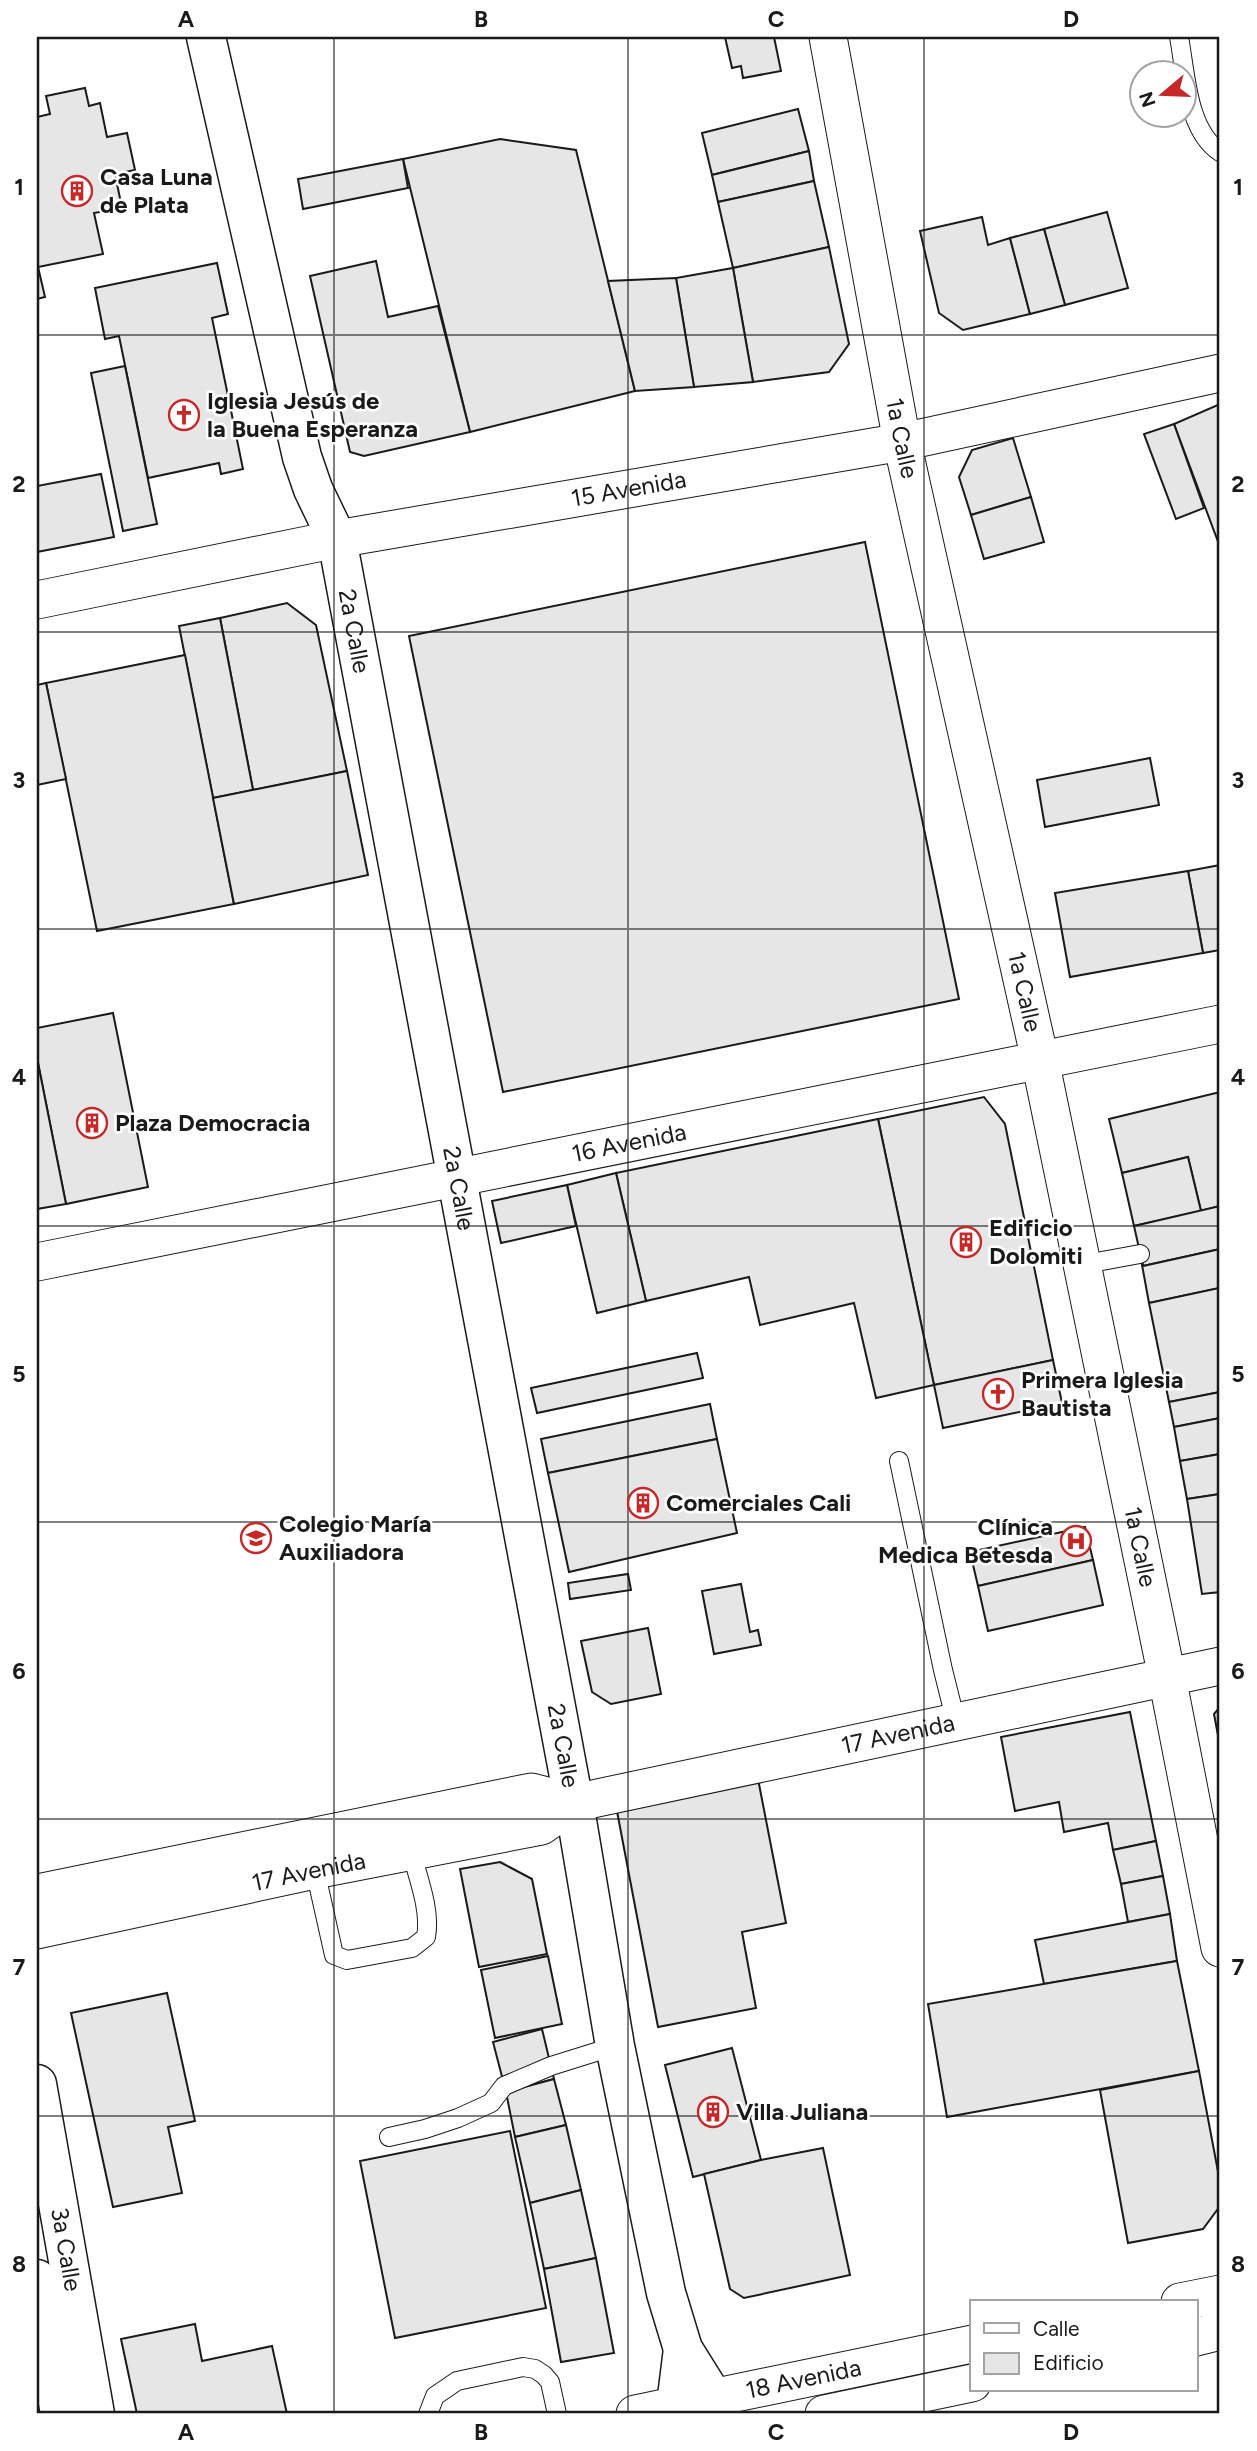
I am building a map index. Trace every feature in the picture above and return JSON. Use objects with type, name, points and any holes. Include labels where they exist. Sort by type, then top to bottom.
[{"type":"street","name":"2a Calle","points":[[206,37],[302,457],[313,489],[337,539],[574,1803],[615,2046],[666,2293],[683,2348],[714,2406]]},
{"type":"street","name":"1a Calle","points":[[828,37],[902,442],[1040,1060],[1220,1948]]},
{"type":"street","name":"15 Avenida","points":[[37,600],[337,539],[902,442],[1220,373]]},
{"type":"street","name":"16 Avenida","points":[[37,1262],[1220,1024]]},
{"type":"street","name":"17 Avenida","points":[[37,1930],[315,1870],[541,1826],[574,1803],[1220,1665]]},
{"type":"street","name":"17 Avenida","points":[[37,1893],[531,1792],[574,1803]]},
{"type":"street","name":"3a Calle","points":[[37,2084],[46,2187],[94,2414]]},
{"type":"street","name":"3a Calle","points":[[37,2279],[60,2414]]},
{"type":"street","points":[[1190,2300],[1220,2294]]},
{"type":"street","points":[[1198,2336],[1220,2331]]},
{"type":"street","name":"18 Avenida","points":[[635,2414],[714,2406],[970,2344]]},
{"type":"street","name":"2a Calle","points":[[677,2410],[683,2348]]},
{"type":"street","name":"18 Avenida","points":[[824,2414],[970,2383]]},
{"type":"lane","points":[[1179,37],[1194,115],[1201,134],[1220,152]]},
{"type":"lane","points":[[1080,1265],[1140,1254]]},
{"type":"lane","points":[[899,1461],[956,1722]]},
{"type":"lane","points":[[315,1870],[334,1955],[347,1960],[412,1948],[426,1937],[428,1927],[411,1851]]},
{"type":"lane","points":[[389,2137],[458,2118],[491,2102],[504,2086],[551,2066],[615,2046]]},
{"type":"lane","points":[[428,2414],[435,2396],[457,2381],[523,2367],[535,2369],[550,2382],[558,2414]]},
{"type":"building","points":[[725,37],[774,37],[781,71],[743,78],[741,66],[732,68]]},
{"type":"building","name":"Casa Luna de Plata","points":[[85,88],[89,106],[100,103],[107,137],[127,133],[135,170],[115,174],[122,208],[94,213],[103,254],[38,267],[45,297],[37,299],[37,117],[50,114],[46,96]]},
{"type":"building","points":[[798,109],[809,151],[712,175],[702,133]]},
{"type":"building","points":[[500,139],[576,150],[635,391],[470,432],[403,159]]},
{"type":"building","points":[[809,151],[814,181],[718,202],[712,175]]},
{"type":"building","points":[[403,159],[408,188],[303,209],[298,179]]},
{"type":"building","points":[[814,181],[829,247],[733,268],[718,202]]},
{"type":"building","points":[[1107,212],[1128,288],[1065,305],[1044,229]]},
{"type":"building","points":[[982,217],[988,245],[1010,238],[1030,314],[963,330],[939,313],[920,231]]},
{"type":"building","points":[[1044,229],[1065,305],[1030,314],[1010,238]]},
{"type":"building","points":[[829,247],[849,344],[829,372],[753,382],[733,268]]},
{"type":"building","points":[[376,261],[388,317],[438,306],[470,432],[364,456],[350,452],[310,276]]},
{"type":"building","name":"Iglesia Jesús de la Buena Esperanza","points":[[217,263],[228,314],[212,318],[243,469],[221,474],[219,463],[148,478],[119,336],[105,339],[95,288]]},
{"type":"building","points":[[733,268],[753,382],[694,387],[676,278]]},
{"type":"building","points":[[676,278],[694,387],[635,391],[608,281]]},
{"type":"building","points":[[125,366],[157,524],[123,531],[91,373]]},
{"type":"building","points":[[1220,404],[1220,547],[1174,424]]},
{"type":"building","points":[[1174,424],[1204,508],[1176,519],[1144,434]]},
{"type":"building","points":[[1013,438],[1031,497],[971,515],[959,477],[972,450]]},
{"type":"building","points":[[101,474],[114,537],[37,552],[37,486]]},
{"type":"building","points":[[1031,497],[1044,542],[984,559],[971,515]]},
{"type":"building","points":[[865,542],[959,999],[503,1092],[409,636]]},
{"type":"building","points":[[287,603],[316,625],[347,771],[253,790],[220,618]]},
{"type":"building","points":[[220,618],[253,790],[213,798],[179,626]]},
{"type":"building","points":[[185,655],[234,904],[97,931],[46,683]]},
{"type":"building","points":[[46,683],[66,779],[37,785],[37,685]]},
{"type":"building","points":[[1150,758],[1159,805],[1045,827],[1037,780]]},
{"type":"building","points":[[347,771],[368,875],[234,904],[213,798]]},
{"type":"building","points":[[1220,865],[1220,950],[1203,953],[1188,871]]},
{"type":"building","points":[[1188,871],[1203,953],[1070,977],[1055,893]]},
{"type":"building","name":"Plaza Democracia","points":[[113,1013],[148,1187],[66,1204],[37,1058],[37,1028]]},
{"type":"building","points":[[37,1058],[66,1204],[37,1209]]},
{"type":"building","points":[[1220,1092],[1220,1206],[1201,1211],[1188,1157],[1122,1173],[1109,1119]]},
{"type":"building","name":"Edificio Dolomiti","points":[[984,1097],[1005,1124],[1053,1360],[934,1385],[878,1119]]},
{"type":"building","points":[[878,1119],[934,1385],[876,1398],[854,1303],[760,1325],[749,1277],[646,1301],[616,1173]]},
{"type":"building","points":[[1188,1157],[1201,1211],[1134,1226],[1122,1173]]},
{"type":"building","points":[[616,1173],[646,1301],[597,1313],[567,1185]]},
{"type":"building","points":[[567,1185],[576,1226],[501,1243],[492,1201]]},
{"type":"building","points":[[1220,1206],[1220,1249],[1143,1266],[1134,1226]]},
{"type":"building","points":[[1220,1249],[1220,1288],[1149,1303],[1140,1254],[1143,1266]]},
{"type":"building","points":[[1219,1288],[1220,1392],[1169,1402],[1149,1303]]},
{"type":"building","points":[[697,1353],[703,1378],[537,1413],[531,1388]]},
{"type":"building","name":"Primera Iglesia Bautista","points":[[1053,1360],[1062,1403],[943,1428],[934,1385]]},
{"type":"building","points":[[1220,1392],[1220,1418],[1174,1427],[1169,1402]]},
{"type":"building","points":[[710,1404],[717,1439],[548,1473],[541,1439]]},
{"type":"building","points":[[1220,1418],[1220,1454],[1180,1461],[1174,1427]]},
{"type":"building","name":"Comerciales Cali","points":[[717,1439],[737,1533],[569,1572],[548,1473]]},
{"type":"building","points":[[1220,1454],[1220,1494],[1187,1499],[1180,1461]]},
{"type":"building","points":[[1220,1494],[1220,1592],[1202,1594],[1187,1499]]},
{"type":"building","points":[[1085,1527],[1093,1560],[978,1586],[970,1552]]},
{"type":"building","points":[[1093,1560],[1103,1605],[988,1631],[978,1586]]},
{"type":"building","points":[[628,1574],[631,1590],[570,1599],[568,1583]]},
{"type":"building","points":[[741,1584],[750,1632],[758,1630],[761,1645],[714,1654],[702,1591]]},
{"type":"building","points":[[648,1628],[661,1694],[611,1704],[592,1692],[581,1641]]},
{"type":"building","points":[[1220,1707],[1220,1746],[1214,1714]]},
{"type":"building","points":[[1130,1712],[1156,1841],[1113,1850],[1108,1823],[1064,1832],[1059,1802],[1015,1811],[1001,1737]]},
{"type":"building","points":[[758,1779],[786,1923],[742,1932],[756,2008],[658,2027],[616,1806]]},
{"type":"building","points":[[1156,1841],[1163,1876],[1121,1884],[1113,1850]]},
{"type":"building","points":[[500,1862],[532,1879],[547,1954],[479,1967],[460,1869]]},
{"type":"building","points":[[1163,1876],[1170,1914],[1128,1922],[1121,1884]]},
{"type":"building","points":[[1170,1914],[1177,1961],[1044,1984],[1035,1940]]},
{"type":"building","points":[[548,1956],[562,2024],[495,2038],[481,1970]]},
{"type":"building","points":[[1177,1961],[1199,2071],[947,2117],[928,2004]]},
{"type":"building","points":[[167,1993],[195,2121],[168,2127],[182,2193],[113,2207],[71,2013]]},
{"type":"building","points":[[542,2029],[554,2079],[506,2092],[493,2042]]},
{"type":"building","name":"Villa Juliana","points":[[732,2048],[761,2160],[693,2177],[665,2065]]},
{"type":"building","points":[[1199,2071],[1220,2182],[1220,2206],[1203,2229],[1128,2243],[1100,2090]]},
{"type":"building","points":[[554,2079],[566,2125],[515,2137],[506,2092]]},
{"type":"building","points":[[566,2125],[581,2190],[530,2203],[515,2137]]},
{"type":"building","points":[[510,2131],[546,2308],[395,2338],[360,2161]]},
{"type":"building","points":[[823,2148],[850,2275],[744,2298],[730,2289],[704,2174]]},
{"type":"building","points":[[581,2190],[596,2258],[544,2269],[530,2203]]},
{"type":"building","points":[[596,2258],[614,2353],[561,2362],[544,2269]]},
{"type":"building","points":[[195,2324],[202,2361],[272,2346],[287,2414],[137,2414],[121,2339]]},
{"type":"place","name":"Casa Luna de Plata","points":[[77,191]]},
{"type":"place","name":"Iglesia Jesús de la Buena Esperanza","points":[[184,415]]},
{"type":"place","name":"Plaza Democracia","points":[[92,1123]]},
{"type":"place","name":"Edificio Dolomiti","points":[[966,1242]]},
{"type":"place","name":"Primera Iglesia Bautista","points":[[998,1394]]},
{"type":"place","name":"Comerciales Cali","points":[[643,1503]]},
{"type":"place","name":"Colegio María Auxiliadora","points":[[256,1538]]},
{"type":"place","name":"Clínica Medica Betesda","points":[[1076,1541]]},
{"type":"place","name":"Villa Juliana","points":[[713,2112]]}]
